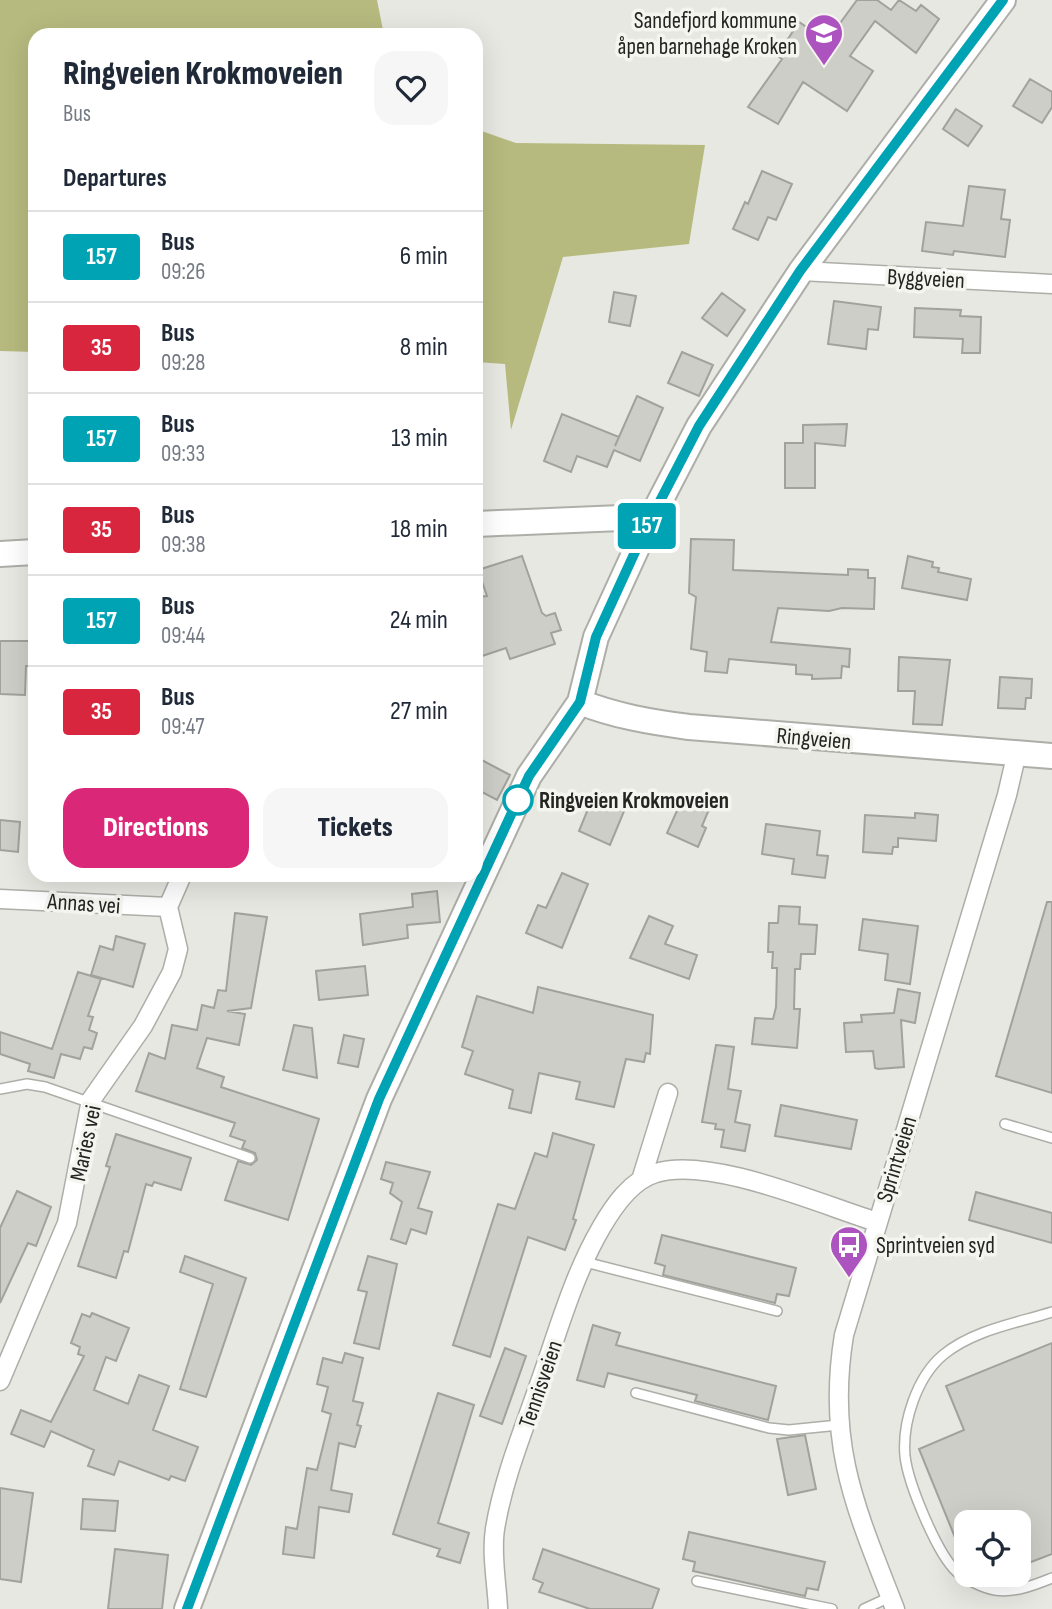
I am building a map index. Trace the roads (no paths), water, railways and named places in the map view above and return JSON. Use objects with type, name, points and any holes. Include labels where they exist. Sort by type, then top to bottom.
[{"type":"main road","points":[[483,875],[529,776],[580,702],[596,637],[646,528],[699,426],[800,271],[1003,0]]},
{"type":"main road","points":[[483,524],[621,518],[646,528]]},
{"type":"main road","points":[[0,554],[28,552]]},
{"type":"main road","name":"Ringveien","points":[[580,702],[603,711],[689,727],[1052,756]]},
{"type":"main road","points":[[187,1609],[379,1099],[480,882]]},
{"type":"street","name":"Byggveien","points":[[800,271],[1052,284]]},
{"type":"street","name":"Sprintveien","points":[[892,1603],[856,1507],[841,1453],[838,1394],[844,1335],[1007,795],[1017,752]]},
{"type":"street","points":[[168,907],[178,882]]},
{"type":"street","name":"Annas vei","points":[[0,899],[168,907]]},
{"type":"street","name":"Maries vei","points":[[0,1381],[68,1223],[91,1100],[143,1026],[172,972],[178,949],[168,907]]},
{"type":"street","points":[[642,1180],[668,1093]]},
{"type":"street","name":"Tennisveien","points":[[498,1609],[495,1531],[516,1451],[585,1262],[599,1230],[617,1202],[642,1180],[656,1173],[684,1168],[727,1174],[877,1222]]},
{"type":"lane","points":[[0,1089],[27,1084],[91,1100],[250,1158]]},
{"type":"lane","points":[[1005,1124],[1052,1138]]},
{"type":"lane","points":[[585,1262],[777,1311]]},
{"type":"lane","points":[[1052,1312],[976,1336],[945,1353],[931,1367],[917,1391],[905,1435],[905,1457],[909,1476],[942,1552],[957,1571],[995,1590],[1014,1590],[1052,1578]]},
{"type":"lane","points":[[636,1393],[769,1428],[789,1430],[839,1425]]},
{"type":"lane","points":[[697,1581],[832,1609]]},
{"type":"lane","points":[[864,1609],[892,1603]]},
{"type":"place","name":"Sandefjord kommune åpen barnehage Kroken","points":[[824,67]]},
{"type":"place","name":"Ringveien Krokmoveien","points":[[518,800]]},
{"type":"place","name":"Sprintveien syd","points":[[849,1279]]}]
